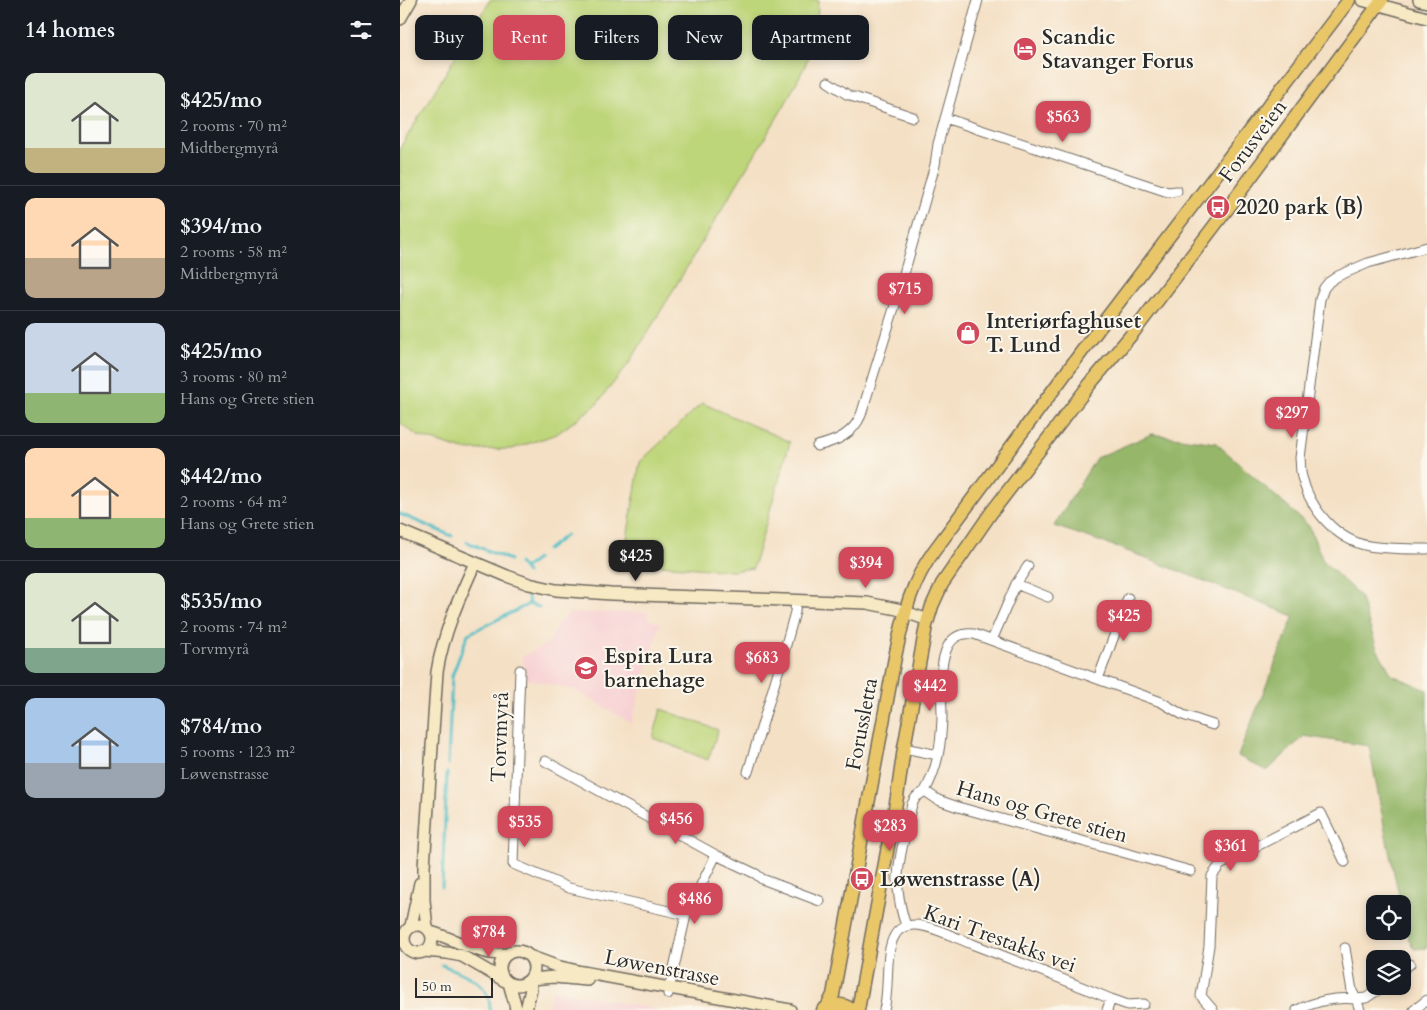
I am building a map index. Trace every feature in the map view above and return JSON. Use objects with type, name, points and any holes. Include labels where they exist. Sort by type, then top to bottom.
[{"type":"main road","name":"Forusveien","points":[[1011,448],[1103,323],[1349,0]]},
{"type":"main road","name":"Forusveien","points":[[928,620],[942,584],[991,513],[1090,384],[1132,334],[1231,204],[1380,2]]},
{"type":"main road","name":"Forussletta","points":[[825,1009],[832,995],[868,794],[905,611],[914,584],[924,564],[1011,448]]},
{"type":"main road","points":[[858,1010],[928,620]]},
{"type":"main road","points":[[825,1009],[840,1005],[852,1010]]},
{"type":"street","points":[[400,19],[411,0]]},
{"type":"street","points":[[817,446],[842,437],[852,429],[862,415],[935,164],[938,144],[978,0]]},
{"type":"street","points":[[1362,0],[1380,2],[1427,18]]},
{"type":"street","points":[[1419,0],[1427,2]]},
{"type":"street","points":[[828,82],[851,96],[913,117]]},
{"type":"street","points":[[945,118],[1168,192],[1176,191]]},
{"type":"street","points":[[1427,247],[1368,263],[1338,276],[1324,288],[1320,299],[1300,458],[1302,477],[1313,506],[1331,527],[1341,534],[1367,545],[1396,549],[1427,549]]},
{"type":"street","points":[[400,530],[529,584],[556,590],[612,594],[867,602],[905,611],[928,620]]},
{"type":"street","points":[[424,951],[431,941],[424,900],[424,867],[438,664],[456,605],[475,563]]},
{"type":"street","points":[[992,640],[1016,584],[1028,566]]},
{"type":"street","points":[[1016,584],[1048,597]]},
{"type":"street","points":[[1098,679],[1128,598]]},
{"type":"street","points":[[748,772],[784,652],[795,612],[796,600]]},
{"type":"street","name":"Hans og Grete stien","points":[[1191,871],[958,807],[938,800],[925,791],[933,776],[938,755],[942,719],[942,674],[947,649],[955,637],[963,634],[974,634],[1161,702],[1183,715],[1213,725]]},
{"type":"street","name":"Torvmyrå","points":[[520,670],[513,864],[569,888],[686,915]]},
{"type":"street","name":"Hans og Grete stien","points":[[904,748],[938,755]]},
{"type":"street","points":[[545,761],[716,855],[749,870],[762,879],[820,901]]},
{"type":"street","points":[[906,926],[898,889],[898,875],[912,804],[925,791]]},
{"type":"street","points":[[1213,1010],[1201,996],[1209,946],[1212,876],[1220,864],[1321,813],[1345,862]]},
{"type":"street","points":[[668,990],[686,915],[716,855]]},
{"type":"street","points":[[424,867],[403,938],[403,946],[414,952],[424,951],[462,956],[507,982],[518,986],[531,979]]},
{"type":"street","points":[[406,928],[419,925],[481,952],[495,955],[519,951],[529,956],[535,969],[531,979],[531,989],[526,1010]]},
{"type":"street","name":"Kari Trestakks vei","points":[[884,1010],[888,986],[890,949],[895,934],[906,926],[922,926],[946,934],[1128,1005],[1144,1004]]},
{"type":"street","points":[[1345,948],[1352,991],[1360,1010]]},
{"type":"street","points":[[508,954],[501,962],[500,968],[516,1004],[516,1010]]},
{"type":"street","name":"Løwenstrasse","points":[[529,956],[556,966],[668,990],[790,1010]]},
{"type":"street","name":"Løwenstrasse","points":[[531,979],[554,977],[581,979],[668,990],[747,1010]]},
{"type":"street","points":[[1297,1010],[1320,1000],[1331,998],[1356,999],[1366,998],[1370,995]]},
{"type":"street","points":[[1107,1010],[1111,999]]},
{"type":"street","points":[[1414,1010],[1427,1000]]},
{"type":"shaded area","name":"Espira Lura barnehage","points":[[648,612],[648,619],[660,623],[631,723],[575,690],[527,679],[522,657],[550,642],[557,624],[569,613]]},
{"type":"shaded area","points":[[552,990],[661,1010],[548,1010]]},
{"type":"green space","points":[[490,0],[818,0],[817,15],[752,15],[752,60],[807,60],[805,66],[784,106],[630,362],[596,405],[557,434],[512,449],[464,450],[418,436],[400,423],[400,148],[454,60],[483,60],[483,15],[481,15]]},
{"type":"green space","points":[[702,403],[790,442],[753,568],[733,571],[623,562],[640,462]]},
{"type":"green space","points":[[1152,434],[1216,443],[1309,526],[1323,561],[1360,596],[1377,649],[1392,675],[1427,690],[1427,948],[1414,949],[1409,940],[1411,940],[1411,895],[1399,895],[1369,746],[1304,736],[1267,771],[1238,756],[1294,616],[1117,547],[1054,526],[1096,458]]},
{"type":"green space","points":[[661,709],[718,730],[708,760],[653,738]]},
{"type":"waterway","points":[[400,514],[452,536]]},
{"type":"waterway","points":[[547,550],[566,535]]},
{"type":"waterway","points":[[467,542],[510,560]]},
{"type":"waterway","points":[[524,569],[537,559]]},
{"type":"waterway","points":[[519,563],[527,573]]},
{"type":"waterway","points":[[527,591],[529,604],[539,607]]},
{"type":"waterway","points":[[448,764],[452,676],[468,634],[529,604]]},
{"type":"waterway","points":[[442,887],[447,773]]},
{"type":"waterway","points":[[442,965],[475,980],[486,992],[490,1010]]},
{"type":"place","name":"Scandic Stavanger Forus","points":[[1025,49]]},
{"type":"place","name":"2020 park (B)","points":[[1218,207]]},
{"type":"place","name":"Interiørfaghuset T. Lund","points":[[968,333]]},
{"type":"place","name":"Espira Lura barnehage","points":[[586,668]]},
{"type":"place","name":"Løwenstrasse (A)","points":[[862,879]]}]
